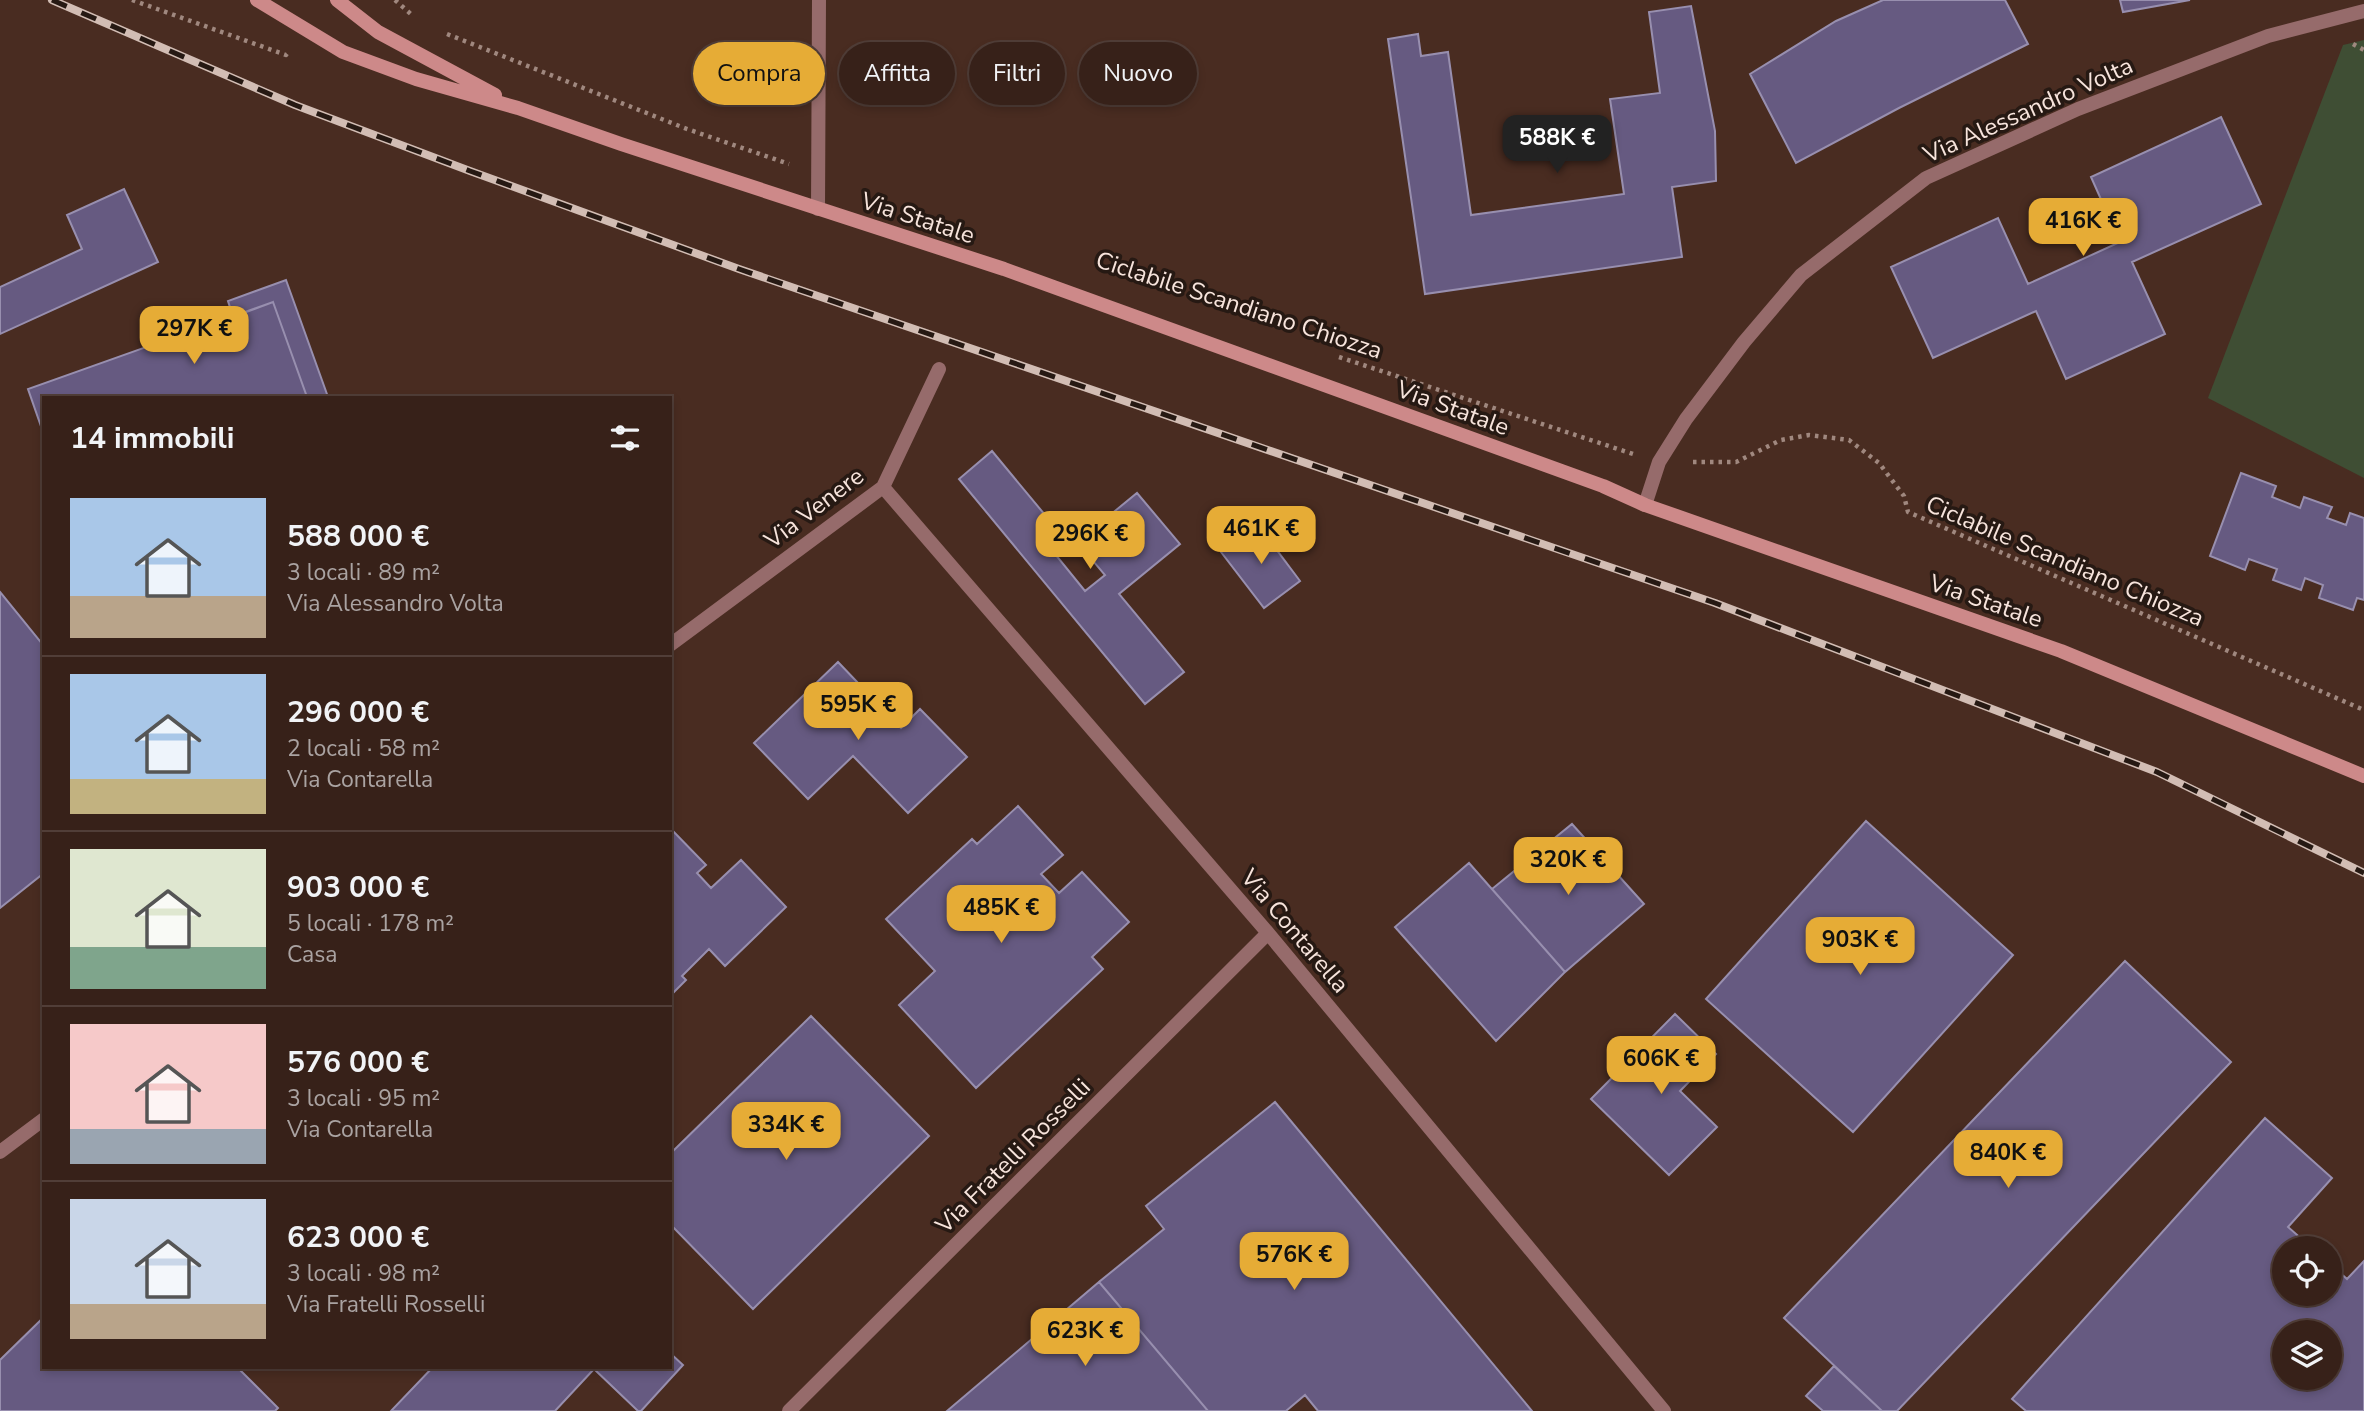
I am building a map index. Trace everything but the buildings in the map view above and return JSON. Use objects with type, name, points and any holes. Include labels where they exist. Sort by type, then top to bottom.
[{"type":"main road","name":"Via Statale","points":[[257,0],[355,57],[416,79],[518,108],[1004,269],[1603,486],[1645,505],[2061,651],[2364,776]]},
{"type":"main road","name":"Via Statale","points":[[337,0],[377,32],[518,108]]},
{"type":"street","points":[[818,209],[819,0]]},
{"type":"street","name":"Via Alessandro Volta","points":[[1645,505],[1659,462],[1686,419],[1744,342],[1801,275],[1926,178],[2078,109],[2268,36],[2364,11]]},
{"type":"street","name":"Via Venere","points":[[672,644],[883,487],[939,369]]},
{"type":"street","name":"Via Contarella","points":[[883,487],[1268,933],[1664,1411]]},
{"type":"street","name":"Via Fratelli Rosselli","points":[[789,1411],[1268,933]]},
{"type":"street","points":[[0,1152],[42,1120]]},
{"type":"path","points":[[132,0],[286,55],[306,30]]},
{"type":"path","points":[[395,0],[414,17]]},
{"type":"path","points":[[436,30],[687,129],[818,173]]},
{"type":"path","name":"Ciclabile Scandiano Chiozza","points":[[1334,355],[1659,462],[1736,462],[1781,440],[1809,435],[1849,440],[1879,463],[1904,496],[1908,512],[2364,710]]},
{"type":"green space","points":[[2364,40],[2364,478],[2208,398],[2343,45]]},
{"type":"railway","points":[[52,0],[295,105],[739,269],[1715,603],[2157,772],[2364,873]]}]
